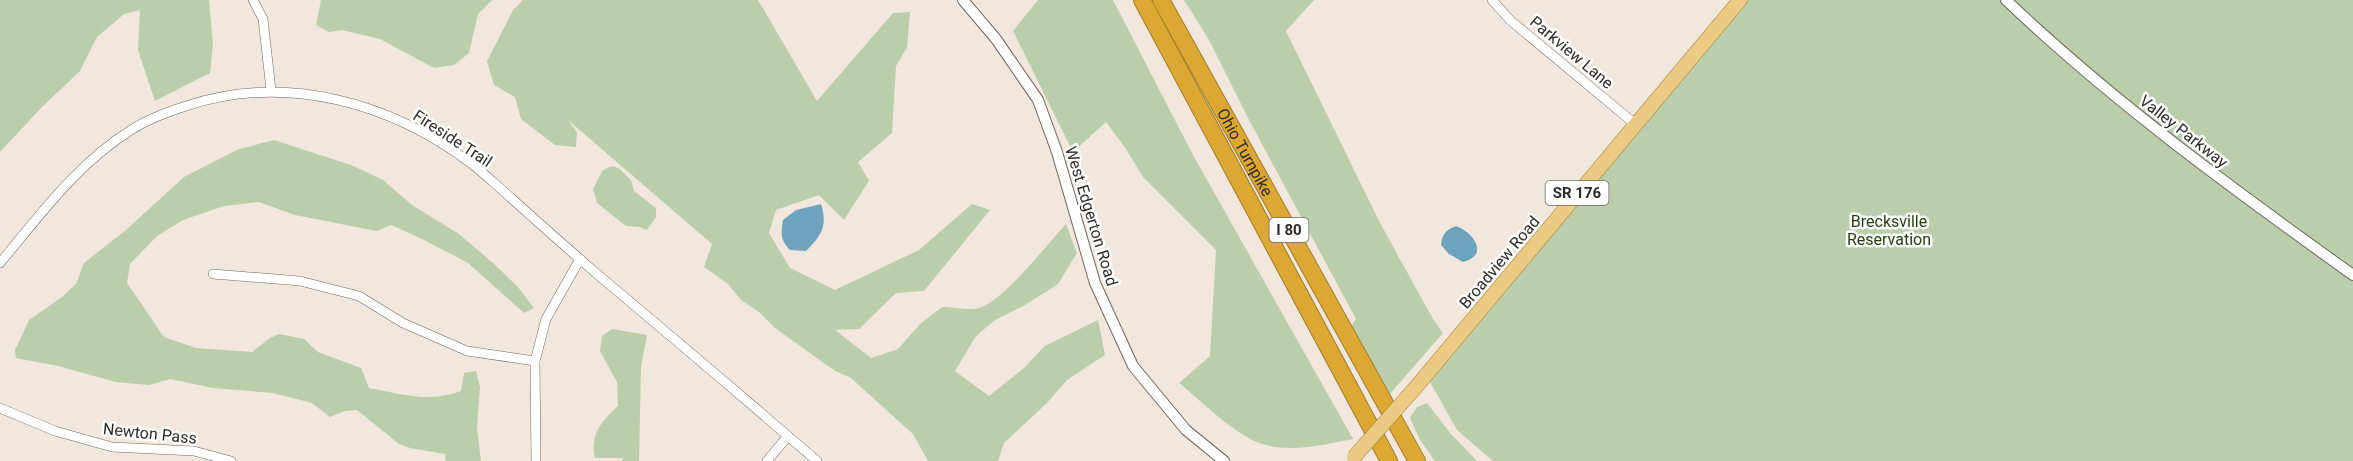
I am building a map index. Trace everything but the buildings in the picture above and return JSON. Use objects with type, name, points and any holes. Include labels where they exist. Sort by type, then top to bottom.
[{"type":"highway","name":"Ohio Turnpike","points":[[1142,0],[1389,461]]},
{"type":"highway","name":"Ohio Turnpike","points":[[1161,0],[1417,461]]},
{"type":"main road","name":"Broadview Road","points":[[1353,459],[1740,0]]},
{"type":"street","points":[[253,0],[263,19],[272,90]]},
{"type":"street","name":"West Edgerton Road","points":[[963,0],[996,39],[1038,100],[1057,152],[1095,283],[1133,366],[1186,430],[1224,461]]},
{"type":"street","name":"Parkview Lane","points":[[1492,0],[1518,26],[1635,124]]},
{"type":"street","name":"Valley Parkway","points":[[2006,0],[2147,122],[2244,197],[2353,275]]},
{"type":"street","name":"Fireside Trail","points":[[0,263],[53,199],[96,155],[130,130],[158,115],[214,96],[272,90],[303,93],[360,105],[416,128],[472,164],[817,461]]},
{"type":"street","points":[[536,461],[535,361],[546,319],[580,259]]},
{"type":"street","points":[[213,274],[300,281],[359,296],[403,324],[467,351],[535,361]]},
{"type":"street","name":"Newton Pass","points":[[0,408],[55,431],[112,447],[194,451],[231,461]]},
{"type":"street","points":[[767,461],[788,436]]},
{"type":"green space","points":[[0,0],[209,0],[213,44],[210,73],[155,101],[138,50],[140,10],[124,14],[97,37],[80,71],[0,152]]},
{"type":"green space","points":[[321,0],[492,0],[478,14],[469,53],[454,65],[434,68],[380,39],[342,30],[329,32],[316,25]]},
{"type":"green space","points":[[523,0],[758,0],[817,101],[893,13],[910,12],[907,48],[896,66],[892,133],[858,162],[869,181],[844,220],[819,195],[776,210],[769,233],[790,268],[835,290],[919,250],[972,204],[990,210],[924,291],[896,293],[859,329],[835,330],[871,358],[898,349],[920,324],[942,307],[975,309],[989,303],[1013,284],[1066,224],[1077,253],[1058,284],[1025,305],[995,320],[976,336],[955,371],[989,396],[1024,368],[1045,346],[1098,320],[1105,355],[1067,380],[1046,404],[1004,443],[998,461],[928,461],[913,434],[851,378],[835,371],[775,328],[759,312],[741,300],[728,284],[704,267],[712,244],[568,120],[577,132],[576,147],[555,145],[521,119],[515,97],[494,85],[487,61],[513,10]]},
{"type":"green space","points":[[1038,0],[1113,0],[1193,155],[1353,439],[1317,446],[1292,448],[1268,446],[1247,437],[1227,423],[1179,383],[1210,356],[1216,250],[1143,177],[1106,122],[1073,152],[1013,31]]},
{"type":"green space","points":[[1184,0],[1314,0],[1286,31],[1379,221],[1443,333],[1389,395],[1351,326],[1356,319],[1249,120],[1209,40]]},
{"type":"green space","name":"Brecksville Reservation","points":[[1741,0],[2353,0],[2353,461],[1493,461],[1457,430],[1425,373]]},
{"type":"green space","points":[[274,140],[351,165],[383,180],[412,205],[459,234],[518,287],[534,308],[524,313],[468,263],[391,225],[377,231],[295,215],[259,202],[224,206],[183,220],[157,236],[130,264],[127,283],[164,337],[196,348],[252,352],[279,334],[304,339],[318,352],[361,368],[369,388],[426,397],[449,395],[461,391],[464,373],[476,371],[480,387],[477,428],[481,461],[446,461],[445,454],[399,444],[357,410],[345,411],[330,417],[312,403],[273,393],[213,388],[170,379],[149,385],[116,382],[58,366],[16,358],[15,350],[29,320],[62,297],[76,284],[84,263],[126,230],[184,177],[239,149]]},
{"type":"green space","points":[[612,166],[620,169],[631,180],[634,191],[656,208],[656,217],[647,230],[626,226],[597,203],[593,189],[603,170]]},
{"type":"green space","points":[[612,329],[647,335],[641,367],[639,461],[622,461],[623,458],[595,458],[594,442],[598,429],[618,406],[617,382],[600,351],[602,336]]},
{"type":"green space","points":[[1427,403],[1451,434],[1477,461],[1435,461],[1420,440],[1410,418],[1417,407]]},
{"type":"water","points":[[821,204],[824,219],[822,230],[816,240],[806,251],[790,250],[782,236],[783,220],[796,210]]},
{"type":"water","points":[[1456,226],[1473,238],[1477,249],[1471,259],[1463,262],[1449,254],[1441,245],[1445,233]]}]
